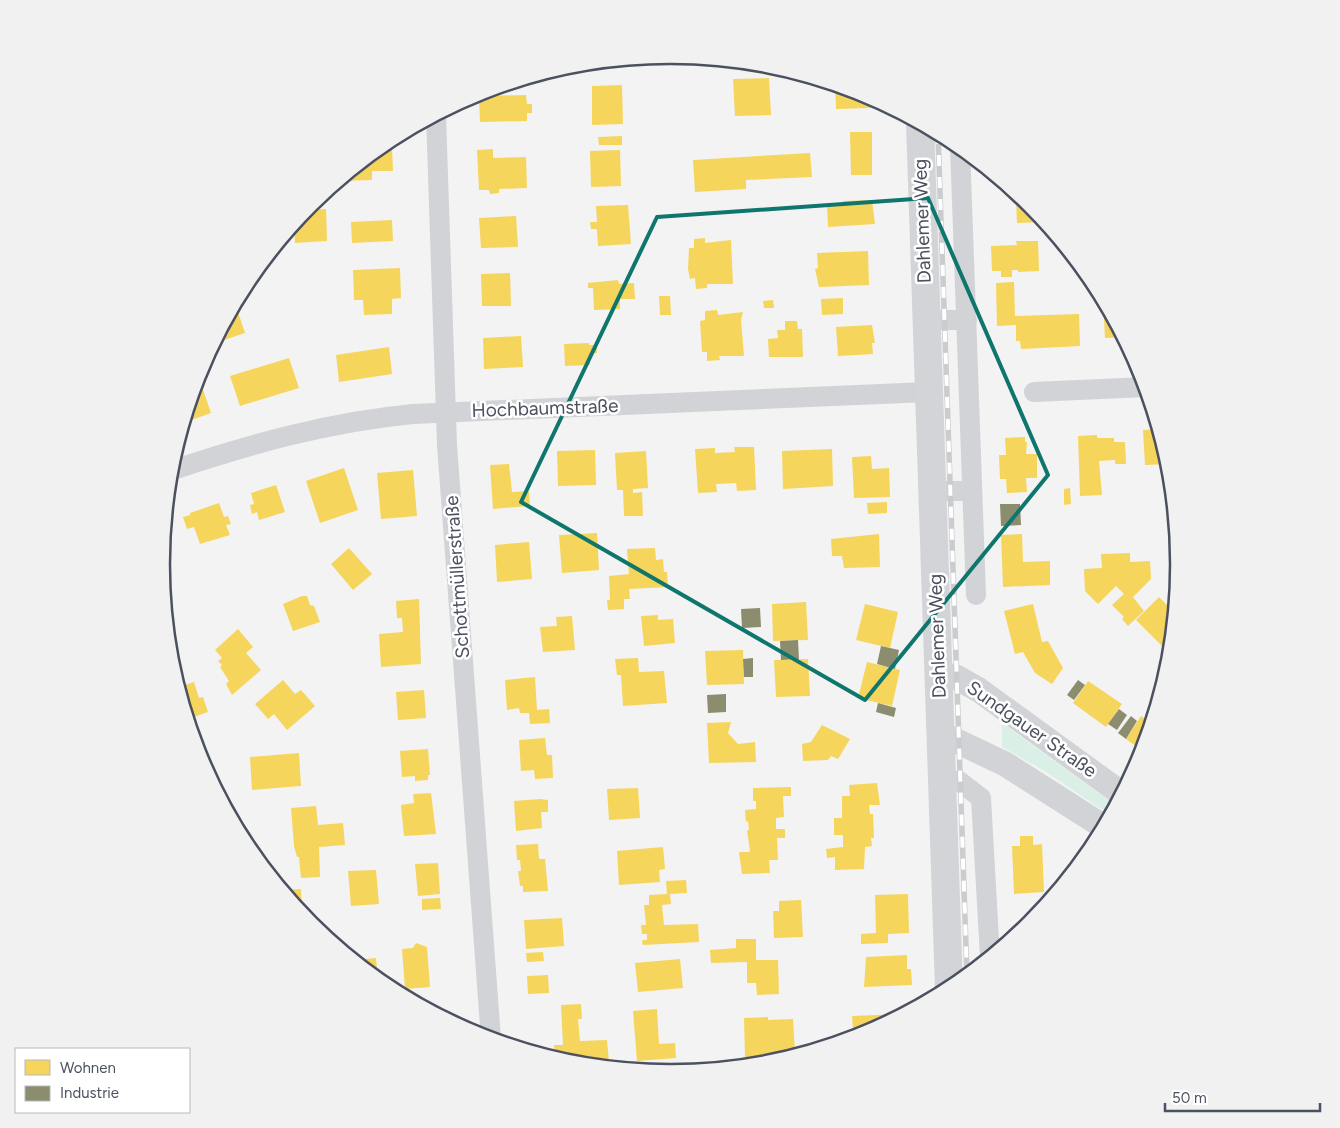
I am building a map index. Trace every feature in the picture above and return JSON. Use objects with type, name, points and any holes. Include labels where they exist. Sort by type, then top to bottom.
[{"type":"main road","name":"Dahlemer Weg","points":[[920,131],[949,980]]},
{"type":"street","name":"Schottmüllerstraße","points":[[436,122],[446,412],[486,1029]]},
{"type":"street","points":[[960,157],[976,595]]},
{"type":"street","points":[[926,320],[966,320]]},
{"type":"street","points":[[1034,392],[1138,387]]},
{"type":"street","name":"Hochbaumstraße","points":[[179,468],[240,448],[314,428],[380,417],[446,412],[928,392]]},
{"type":"street","points":[[931,491],[972,491]]},
{"type":"street","name":"Sundgauer Straße","points":[[938,674],[956,676],[979,690],[1116,790]]},
{"type":"street","name":"Sundgauer Straße","points":[[940,732],[1005,764],[1098,823]]},
{"type":"street","points":[[942,780],[959,781],[981,798],[990,949]]},
{"type":"highlighted area","points":[[928,198],[1048,475],[865,700],[521,502],[657,217]]},
{"type":"green space","points":[[1002,723],[1110,801],[1104,811],[1046,772],[1002,747]]},
{"type":"building: Wohnen","points":[[769,78],[771,115],[735,116],[733,79]]},
{"type":"building: Wohnen","points":[[622,85],[623,124],[592,125],[592,86]]},
{"type":"building: Wohnen","points":[[835,92],[871,106],[871,108],[836,109]]},
{"type":"building: Wohnen","points":[[526,95],[527,104],[532,104],[532,113],[527,113],[527,121],[480,122],[479,102],[495,96]]},
{"type":"building: Wohnen","points":[[850,132],[872,132],[872,175],[851,175]]},
{"type":"building: Wohnen","points":[[622,136],[622,145],[599,145],[598,137]]},
{"type":"building: Wohnen","points":[[392,148],[393,171],[372,171],[372,180],[349,181]]},
{"type":"building: Wohnen","points":[[493,149],[493,158],[526,157],[527,188],[499,189],[499,193],[490,194],[489,190],[479,190],[477,150]]},
{"type":"building: Wohnen","points":[[620,150],[621,186],[591,187],[590,151]]},
{"type":"building: Wohnen","points":[[810,153],[812,177],[746,180],[746,189],[695,192],[693,160]]},
{"type":"building: Wohnen","points":[[872,200],[875,224],[828,227],[827,205],[843,205],[843,201]]},
{"type":"building: Wohnen","points":[[1016,203],[1035,222],[1017,223]]},
{"type":"building: Wohnen","points":[[628,205],[631,244],[598,246],[597,229],[591,229],[590,222],[597,222],[596,206]]},
{"type":"building: Wohnen","points":[[317,209],[326,209],[327,241],[295,243],[295,233]]},
{"type":"building: Wohnen","points":[[516,216],[518,247],[481,248],[479,218]]},
{"type":"building: Wohnen","points":[[392,220],[393,241],[352,243],[351,222]]},
{"type":"building: Wohnen","points":[[705,238],[705,243],[731,240],[733,284],[707,284],[707,288],[696,289],[695,278],[690,279],[688,269],[689,248],[694,248],[694,239]]},
{"type":"building: Wohnen","points":[[1016,241],[1038,241],[1039,271],[1018,272],[1018,270],[1012,270],[1012,277],[1001,277],[1001,271],[992,271],[991,246],[1017,245]]},
{"type":"building: Wohnen","points":[[868,251],[869,285],[819,287],[815,269],[818,268],[817,253]]},
{"type":"building: Wohnen","points":[[400,268],[401,298],[392,299],[392,314],[364,315],[363,300],[354,300],[353,270]]},
{"type":"building: Wohnen","points":[[510,273],[511,306],[482,306],[481,274]]},
{"type":"building: Wohnen","points":[[618,280],[619,284],[634,283],[635,299],[620,299],[620,309],[594,310],[593,288],[588,288],[588,283]]},
{"type":"building: Wohnen","points":[[1014,282],[1015,316],[1079,314],[1080,346],[1021,349],[1020,341],[1016,341],[1016,325],[997,326],[996,283]]},
{"type":"building: Wohnen","points":[[659,296],[670,296],[671,315],[660,315]]},
{"type":"building: Wohnen","points":[[843,298],[843,314],[822,315],[821,299]]},
{"type":"building: Wohnen","points":[[773,300],[774,308],[764,308],[763,301]]},
{"type":"building: Wohnen","points":[[717,310],[718,315],[743,312],[741,320],[744,356],[719,356],[720,360],[707,361],[707,352],[702,352],[700,321],[705,320],[705,311]]},
{"type":"building: Wohnen","points":[[238,312],[245,333],[222,341]]},
{"type":"building: Wohnen","points":[[1104,315],[1116,337],[1105,338]]},
{"type":"building: Wohnen","points":[[785,321],[797,321],[798,329],[802,329],[803,357],[769,357],[768,339],[778,338],[777,330],[785,330]]},
{"type":"building: Wohnen","points":[[872,325],[875,343],[872,343],[873,354],[838,356],[836,327]]},
{"type":"building: Wohnen","points":[[521,336],[523,367],[484,369],[483,338]]},
{"type":"building: Wohnen","points":[[589,343],[589,345],[597,345],[597,353],[590,353],[590,365],[565,366],[564,344]]},
{"type":"building: Wohnen","points":[[389,347],[392,374],[339,382],[336,355]]},
{"type":"building: Wohnen","points":[[289,358],[299,388],[240,406],[230,376]]},
{"type":"building: Wohnen","points":[[202,387],[211,413],[191,420]]},
{"type":"building: Wohnen","points":[[1151,429],[1161,464],[1145,465],[1143,430]]},
{"type":"building: Wohnen","points":[[1097,435],[1097,438],[1114,438],[1114,442],[1125,442],[1126,464],[1115,464],[1115,460],[1099,461],[1102,495],[1080,496],[1078,436]]},
{"type":"building: Wohnen","points":[[1025,437],[1025,442],[1027,442],[1026,454],[1037,454],[1037,478],[1026,478],[1027,492],[1007,493],[1006,479],[1000,479],[999,455],[1006,455],[1005,438]]},
{"type":"building: Wohnen","points":[[734,447],[754,447],[756,490],[737,491],[736,483],[716,484],[717,492],[698,493],[695,449],[715,448],[715,453],[735,452]]},
{"type":"building: Wohnen","points":[[832,449],[833,486],[783,489],[782,451]]},
{"type":"building: Wohnen","points":[[595,450],[596,485],[558,486],[557,451]]},
{"type":"building: Wohnen","points":[[646,451],[648,488],[633,489],[633,493],[642,492],[643,516],[624,516],[623,490],[617,490],[615,453]]},
{"type":"building: Wohnen","points":[[871,456],[872,469],[889,468],[890,497],[854,498],[852,457]]},
{"type":"building: Wohnen","points":[[509,464],[512,492],[529,491],[530,506],[493,509],[490,465]]},
{"type":"building: Wohnen","points":[[344,468],[358,510],[320,523],[306,481]]},
{"type":"building: Wohnen","points":[[413,470],[417,516],[381,519],[377,473]]},
{"type":"building: Wohnen","points":[[276,485],[285,512],[259,520],[257,512],[252,514],[250,505],[254,504],[251,493]]},
{"type":"building: Wohnen","points":[[1070,488],[1071,504],[1064,505],[1064,489]]},
{"type":"building: Wohnen","points":[[887,502],[887,513],[868,514],[867,503]]},
{"type":"building: Wohnen","points":[[219,503],[224,517],[228,516],[231,524],[226,525],[230,535],[200,544],[194,527],[187,529],[183,517]]},
{"type":"building: Wohnen","points":[[597,533],[599,570],[562,573],[559,535]]},
{"type":"building: Wohnen","points":[[879,534],[880,567],[844,568],[842,556],[832,556],[831,539]]},
{"type":"building: Wohnen","points":[[1022,534],[1023,562],[1050,561],[1050,585],[1003,587],[1001,535]]},
{"type":"building: Wohnen","points":[[529,542],[532,579],[497,582],[495,545]]},
{"type":"building: Wohnen","points":[[349,548],[372,574],[353,590],[331,564]]},
{"type":"building: Wohnen","points":[[655,548],[656,560],[663,559],[664,572],[667,572],[668,587],[629,589],[630,599],[624,599],[624,609],[608,610],[607,600],[610,600],[609,576],[629,574],[627,549]]},
{"type":"building: Wohnen","points":[[1130,553],[1130,562],[1150,561],[1151,579],[1133,597],[1144,611],[1128,626],[1122,619],[1124,617],[1112,605],[1124,594],[1116,586],[1098,604],[1085,591],[1084,569],[1102,568],[1101,554]]},
{"type":"building: Wohnen","points":[[302,596],[307,596],[310,605],[314,606],[320,622],[293,631],[283,604]]},
{"type":"building: Wohnen","points":[[1159,597],[1168,606],[1163,647],[1136,620]]},
{"type":"building: Wohnen","points":[[419,599],[421,664],[381,667],[379,634],[403,632],[402,618],[397,618],[396,601]]},
{"type":"building: Wohnen","points":[[806,602],[808,640],[773,641],[772,604]]},
{"type":"building: Wohnen","points":[[865,604],[898,612],[890,648],[856,640]]},
{"type":"building: Wohnen","points":[[1033,604],[1042,642],[1048,641],[1063,668],[1052,684],[1035,673],[1023,652],[1015,654],[1004,611]]},
{"type":"building: Wohnen","points":[[658,615],[658,620],[673,619],[675,643],[644,646],[641,616]]},
{"type":"building: Wohnen","points":[[572,616],[575,650],[543,652],[540,627],[557,626],[556,617]]},
{"type":"building: Wohnen","points":[[238,629],[253,647],[246,653],[261,670],[232,695],[226,684],[229,681],[220,667],[222,665],[218,661],[222,658],[215,650]]},
{"type":"building: Wohnen","points":[[743,650],[744,684],[707,685],[705,651]]},
{"type":"building: Wohnen","points":[[638,658],[639,672],[664,671],[667,703],[623,706],[621,675],[617,675],[615,659]]},
{"type":"building: Wohnen","points":[[808,659],[810,696],[776,697],[774,660]]},
{"type":"building: Wohnen","points":[[867,662],[900,670],[892,706],[858,698]]},
{"type":"building: Wohnen","points":[[535,677],[537,710],[549,709],[550,723],[530,724],[529,713],[520,713],[519,708],[507,710],[505,680]]},
{"type":"building: Wohnen","points":[[283,680],[295,694],[301,690],[315,706],[287,730],[274,714],[268,719],[255,704]]},
{"type":"building: Wohnen","points":[[1088,681],[1122,704],[1106,727],[1073,703]]},
{"type":"building: Wohnen","points":[[194,682],[199,698],[203,697],[208,712],[194,717],[185,685]]},
{"type":"building: Wohnen","points":[[424,690],[426,718],[398,720],[396,692]]},
{"type":"building: Wohnen","points":[[1141,716],[1146,719],[1136,746],[1126,739]]},
{"type":"building: Wohnen","points":[[731,722],[728,733],[738,744],[755,742],[756,762],[709,763],[707,723]]},
{"type":"building: Wohnen","points":[[822,725],[850,739],[838,759],[831,756],[828,760],[803,761],[802,744],[811,742]]},
{"type":"building: Wohnen","points":[[545,738],[547,755],[552,755],[553,778],[535,779],[534,770],[521,771],[519,740]]},
{"type":"building: Wohnen","points":[[428,749],[430,775],[428,775],[428,780],[415,781],[415,776],[402,777],[400,751]]},
{"type":"building: Wohnen","points":[[299,753],[301,786],[252,790],[250,757]]},
{"type":"building: Wohnen","points":[[877,783],[880,805],[869,805],[870,814],[873,814],[874,838],[871,838],[872,846],[865,847],[864,869],[835,870],[835,857],[827,858],[826,849],[843,847],[843,835],[834,835],[834,818],[842,818],[842,796],[850,796],[849,785]]},
{"type":"building: Wohnen","points":[[791,787],[791,796],[783,796],[784,817],[776,818],[776,829],[785,829],[785,838],[777,838],[778,860],[769,860],[770,873],[742,874],[739,852],[750,852],[747,830],[749,830],[748,821],[746,822],[745,810],[756,809],[756,801],[753,801],[753,788]]},
{"type":"building: Wohnen","points":[[638,788],[640,818],[609,820],[607,789]]},
{"type":"building: Wohnen","points":[[431,793],[436,834],[404,836],[401,805],[414,803],[413,794]]},
{"type":"building: Wohnen","points":[[548,800],[548,812],[541,812],[542,828],[516,831],[514,801]]},
{"type":"building: Wohnen","points":[[316,806],[318,825],[343,823],[345,845],[319,847],[320,877],[301,878],[299,857],[297,857],[294,846],[291,808]]},
{"type":"building: Wohnen","points":[[1020,836],[1033,836],[1033,845],[1042,844],[1044,892],[1014,894],[1012,846],[1020,846]]},
{"type":"building: Wohnen","points":[[538,844],[539,859],[545,859],[548,891],[523,892],[523,886],[520,886],[518,871],[521,871],[520,860],[517,860],[516,845]]},
{"type":"building: Wohnen","points":[[663,847],[665,869],[659,870],[660,882],[619,885],[617,851]]},
{"type":"building: Wohnen","points":[[438,863],[440,894],[418,896],[415,864]]},
{"type":"building: Wohnen","points":[[376,870],[379,904],[351,906],[348,871]]},
{"type":"building: Wohnen","points":[[686,880],[687,893],[670,894],[671,904],[662,905],[664,925],[698,924],[699,942],[643,945],[642,940],[647,940],[647,934],[642,934],[641,925],[646,925],[644,905],[649,905],[649,895],[667,894],[666,881]]},
{"type":"building: Wohnen","points":[[301,889],[302,902],[294,894],[290,890]]},
{"type":"building: Wohnen","points":[[908,894],[909,933],[888,934],[888,943],[861,944],[861,934],[876,933],[875,895]]},
{"type":"building: Wohnen","points":[[440,898],[441,909],[422,910],[422,899]]},
{"type":"building: Wohnen","points":[[801,900],[803,937],[774,938],[773,911],[779,911],[779,901]]},
{"type":"building: Wohnen","points":[[562,918],[564,946],[526,949],[524,920]]},
{"type":"building: Wohnen","points":[[736,939],[756,939],[756,960],[778,960],[779,994],[757,995],[756,983],[747,983],[747,962],[711,963],[710,950],[736,948]]},
{"type":"building: Wohnen","points":[[416,943],[427,947],[430,987],[405,988],[402,949],[413,948]]},
{"type":"building: Wohnen","points":[[543,952],[544,961],[527,962],[526,953]]},
{"type":"building: Wohnen","points":[[907,955],[907,969],[911,969],[912,985],[864,987],[866,957]]},
{"type":"building: Wohnen","points":[[376,958],[377,969],[365,961],[363,959]]},
{"type":"building: Wohnen","points":[[680,959],[683,988],[638,992],[635,963]]},
{"type":"building: Wohnen","points":[[548,975],[549,993],[528,994],[527,976]]},
{"type":"building: Wohnen","points":[[581,1004],[582,1019],[578,1019],[580,1041],[607,1040],[609,1060],[554,1050],[554,1045],[563,1045],[561,1005]]},
{"type":"building: Wohnen","points":[[657,1009],[659,1044],[675,1043],[676,1058],[637,1061],[633,1011]]},
{"type":"building: Wohnen","points":[[887,1015],[854,1029],[852,1016]]},
{"type":"building: Wohnen","points":[[768,1017],[768,1020],[793,1019],[795,1048],[768,1055],[745,1058],[744,1018]]},
{"type":"building: Industrie","points":[[1000,504],[1020,504],[1021,525],[1001,526]]},
{"type":"building: Industrie","points":[[760,608],[761,627],[742,628],[741,609]]},
{"type":"building: Industrie","points":[[798,640],[799,659],[781,660],[780,641]]},
{"type":"building: Industrie","points":[[881,646],[899,650],[895,669],[877,664]]},
{"type":"building: Industrie","points":[[753,658],[753,677],[744,677],[743,659]]},
{"type":"building: Industrie","points":[[1078,680],[1085,685],[1074,700],[1067,695]]},
{"type":"building: Industrie","points":[[726,694],[726,712],[708,713],[707,695]]},
{"type":"building: Industrie","points":[[878,703],[896,708],[894,717],[876,712]]},
{"type":"building: Industrie","points":[[1119,709],[1127,715],[1117,730],[1108,724]]},
{"type":"building: Industrie","points":[[1131,716],[1137,721],[1126,739],[1118,733]]},
{"type":"railway","points":[[938,142],[967,967]]}]
